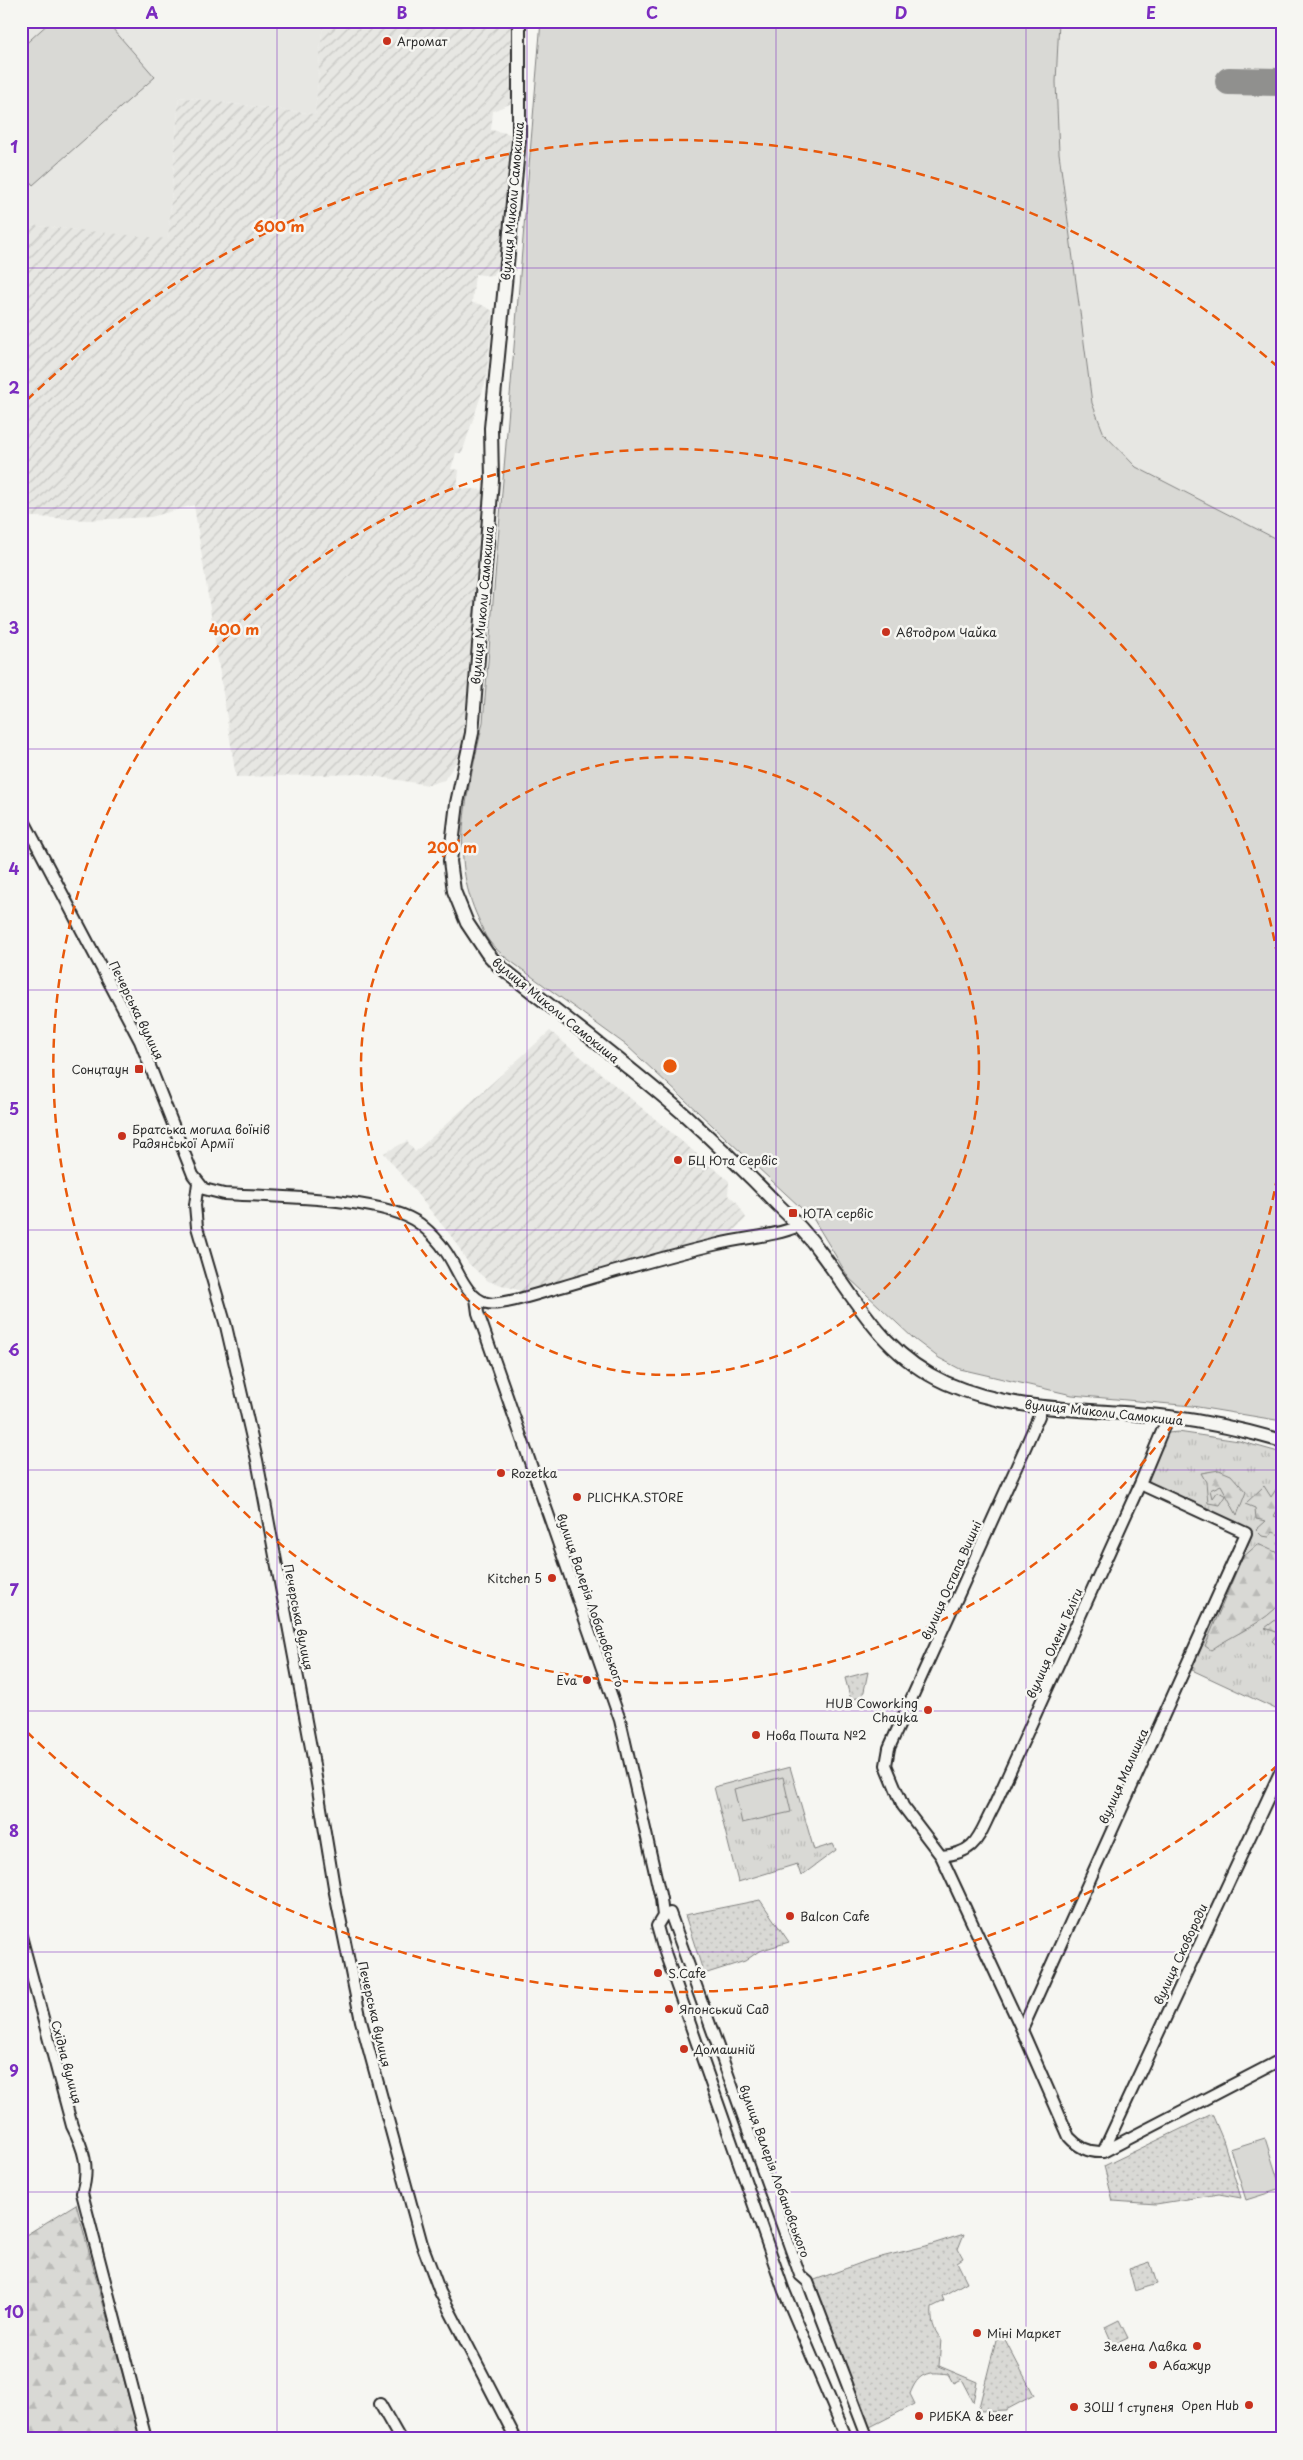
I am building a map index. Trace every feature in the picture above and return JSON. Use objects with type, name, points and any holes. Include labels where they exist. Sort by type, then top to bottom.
[{"type":"street","name":"вулиця Миколи Самокиша","points":[[519,21],[519,140],[490,428],[492,480],[471,746],[457,803],[451,839],[450,861],[454,891],[476,939],[498,965],[686,1116],[799,1226],[820,1251],[875,1329],[910,1361],[930,1374],[966,1391],[1038,1406],[1168,1417],[1282,1441]]},
{"type":"street","name":"Печерська вулиця","points":[[21,815],[140,1041],[198,1183],[195,1205],[197,1227],[226,1326],[257,1460],[317,1781],[335,1893],[362,2021],[422,2244],[440,2292],[516,2439]]},
{"type":"street","name":"вулиця Валерія Лобановського","points":[[198,1183],[204,1188],[224,1194],[354,1204],[398,1212],[419,1223],[437,1240],[476,1298],[478,1313],[620,1720],[663,1916]]},
{"type":"street","points":[[476,1298],[491,1304],[511,1300],[692,1250],[732,1240],[783,1233],[799,1226]]},
{"type":"street","name":"вулиця Остапа Вишні","points":[[941,1856],[903,1806],[886,1764],[889,1748],[1039,1416],[1038,1406]]},
{"type":"street","name":"вулиця Олени Теліги","points":[[941,1856],[965,1852],[977,1839],[994,1806],[1140,1484],[1168,1417]]},
{"type":"street","name":"вулиця Малишка","points":[[1022,2030],[1246,1533],[1140,1484]]},
{"type":"street","name":"вулиця Сковороди","points":[[1102,2152],[1282,1768]]},
{"type":"street","points":[[941,1856],[1022,2030],[1069,2137],[1076,2145],[1093,2152],[1102,2152],[1282,2059]]},
{"type":"street","name":"вулиця Валерія Лобановського","points":[[846,2439],[784,2291],[665,1953],[657,1926],[663,1916],[670,1913],[800,2275],[808,2282],[868,2439]]},
{"type":"street","name":"Східна вулиця","points":[[21,1936],[72,2126],[81,2144],[87,2176],[82,2193],[146,2439]]},
{"type":"street","points":[[380,2404],[400,2439]]},
{"type":"shaded area","points":[[21,21],[323,21],[315,114],[179,97],[168,240],[21,224]]},
{"type":"shaded area","points":[[323,21],[512,21],[512,103],[493,111],[491,130],[511,134],[499,266],[493,276],[475,274],[472,303],[480,304],[493,311],[486,380],[462,453],[456,453],[451,469],[459,470],[457,488],[485,490],[462,747],[456,763],[444,780],[428,785],[362,774],[236,777],[194,505],[151,517],[88,520],[21,516],[21,224],[168,239],[179,97],[315,114]]},
{"type":"shaded area","points":[[1059,21],[1282,21],[1282,542],[1136,467],[1104,434],[1092,403],[1059,153],[1056,82]]},
{"type":"shaded area","points":[[550,1031],[729,1181],[728,1195],[737,1202],[746,1218],[732,1232],[525,1292],[488,1281],[468,1263],[455,1241],[384,1153],[407,1141],[415,1152]]},
{"type":"green space","points":[[51,21],[106,21],[155,77],[33,185],[21,171],[21,48]]},
{"type":"green space","name":"Автодром Чайка","points":[[541,21],[1059,21],[1056,82],[1059,153],[1092,403],[1104,434],[1136,467],[1282,542],[1282,1421],[1192,1406],[1072,1395],[960,1369],[939,1358],[914,1339],[849,1278],[814,1220],[626,1045],[505,957],[492,945],[486,936],[469,895],[464,870],[464,821],[467,797],[483,722]]},
{"type":"green space","points":[[1178,1432],[1239,1441],[1282,1453],[1282,1712],[1192,1670],[1251,1531],[1149,1484],[1146,1476],[1161,1441],[1168,1433]]},
{"type":"green space","points":[[1219,1470],[1231,1475],[1246,1492],[1237,1515],[1221,1485],[1210,1490],[1212,1498],[1217,1491],[1226,1496],[1220,1505],[1208,1503],[1206,1482],[1201,1473]]},
{"type":"green space","points":[[1264,1486],[1271,1497],[1277,1488],[1282,1490],[1282,1502],[1274,1516],[1282,1519],[1282,1536],[1273,1532],[1269,1537],[1262,1536],[1256,1530],[1266,1521],[1256,1519],[1255,1508],[1245,1504]]},
{"type":"green space","points":[[1258,1544],[1282,1555],[1282,1601],[1267,1616],[1211,1650],[1205,1646],[1242,1558]]},
{"type":"green space","points":[[1282,1615],[1282,1663],[1276,1659],[1280,1648],[1272,1641],[1279,1633],[1265,1628]]},
{"type":"green space","points":[[868,1672],[863,1696],[851,1700],[845,1678]]},
{"type":"green space","points":[[790,1767],[814,1850],[833,1844],[836,1850],[801,1876],[797,1864],[738,1882],[714,1787]]},
{"type":"green space","points":[[783,1777],[791,1812],[742,1823],[734,1789]]},
{"type":"green space","points":[[760,1900],[789,1942],[759,1951],[745,1961],[704,1974],[685,1915]]},
{"type":"green space","points":[[1212,2114],[1223,2140],[1241,2198],[1219,2194],[1156,2204],[1113,2201],[1104,2166]]},
{"type":"green space","points":[[1265,2138],[1281,2189],[1246,2200],[1230,2149]]},
{"type":"green space","points":[[76,2204],[140,2439],[21,2439],[21,2238]]},
{"type":"green space","points":[[964,2234],[958,2249],[963,2258],[957,2262],[967,2282],[942,2296],[944,2301],[932,2307],[932,2316],[934,2328],[941,2339],[939,2366],[977,2382],[973,2402],[961,2379],[953,2383],[948,2374],[929,2373],[920,2378],[913,2387],[910,2394],[915,2404],[868,2428],[812,2281],[869,2260],[926,2246]]},
{"type":"green space","points":[[1150,2262],[1157,2284],[1135,2291],[1129,2269]]},
{"type":"green space","points":[[1119,2320],[1128,2338],[1113,2345],[1105,2327]]},
{"type":"green space","points":[[999,2328],[1034,2395],[1006,2410],[978,2411]]},
{"type":"taxiway","points":[[1229,81],[1282,82]]},
{"type":"place","name":"Агромат","points":[[387,41]]},
{"type":"place","name":"Автодром Чайка","points":[[886,632]]},
{"type":"place","name":"Сонцтаун","points":[[139,1069]]},
{"type":"place","name":"Братська могила воїнів Радянської Армії","points":[[122,1136]]},
{"type":"place","name":"БЦ Юта Сервіс","points":[[678,1160]]},
{"type":"place","name":"ЮТА сервіс","points":[[793,1213]]},
{"type":"place","name":"Rozetka","points":[[501,1473]]},
{"type":"place","name":"PLICHKA.STORE","points":[[577,1497]]},
{"type":"place","name":"Kitchen 5","points":[[552,1578]]},
{"type":"place","name":"Eva","points":[[587,1680]]},
{"type":"place","name":"HUB Coworking Chayka","points":[[928,1710]]},
{"type":"place","name":"Нова Пошта №2","points":[[756,1735]]},
{"type":"place","name":"Balcon Cafe","points":[[790,1916]]},
{"type":"place","name":"S.Cafe","points":[[658,1973]]},
{"type":"place","name":"Японський Сад","points":[[669,2009]]},
{"type":"place","name":"Домашній","points":[[684,2049]]},
{"type":"place","name":"Міні Маркет","points":[[977,2333]]},
{"type":"place","name":"Зелена Лавка","points":[[1197,2346]]},
{"type":"place","name":"Абажур","points":[[1153,2365]]},
{"type":"place","name":"Open Hub","points":[[1249,2405]]},
{"type":"place","name":"ЗОШ 1 ступеня","points":[[1074,2407]]},
{"type":"place","name":"РИБКА & beer","points":[[919,2416]]}]
